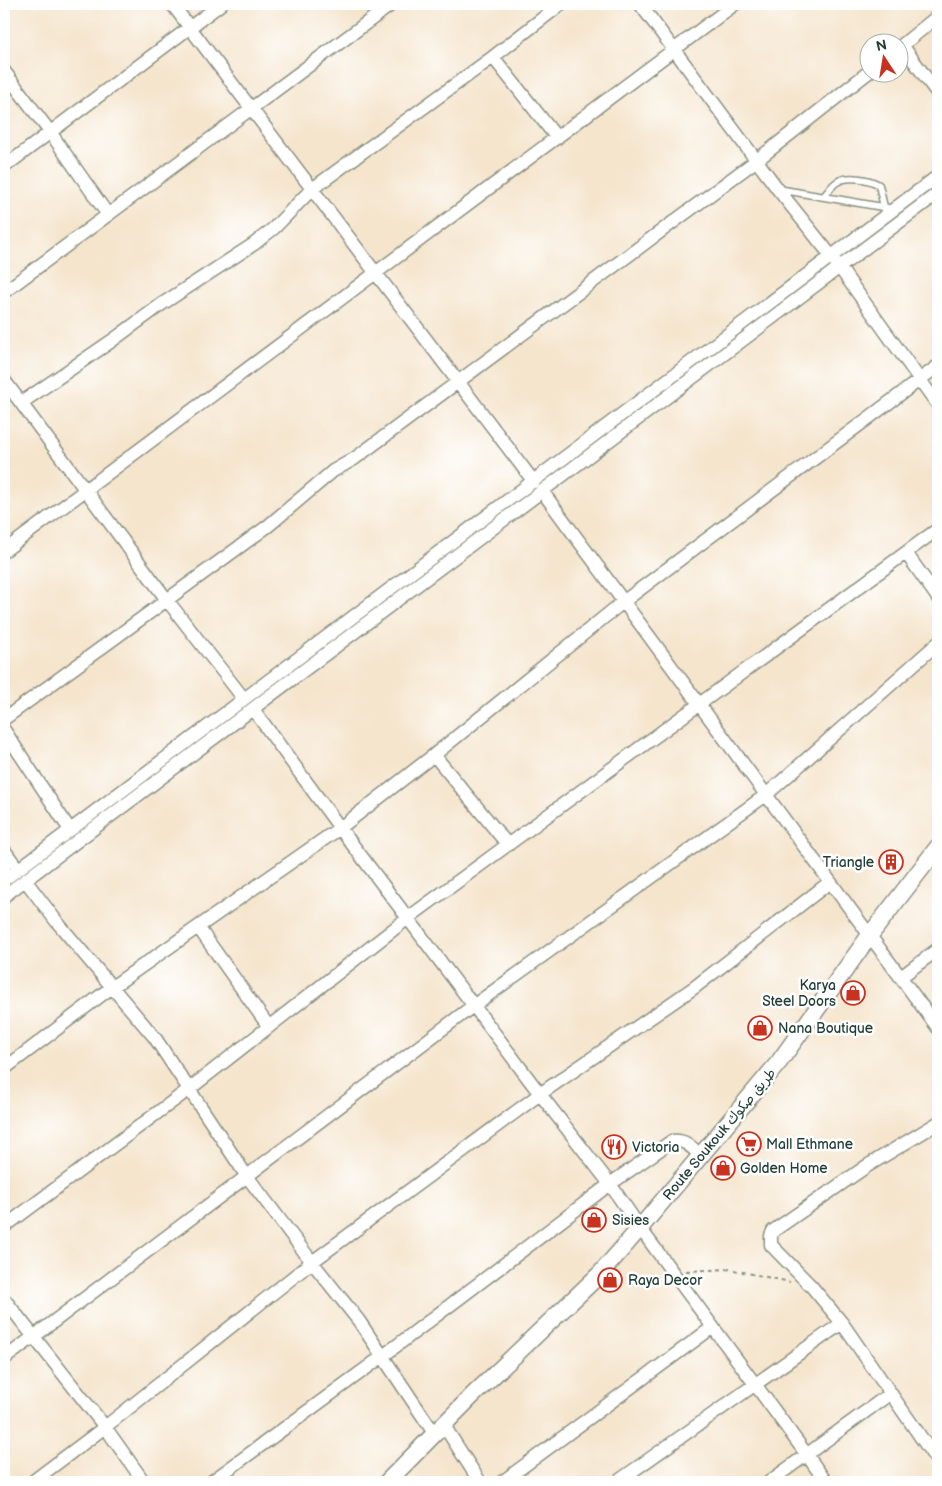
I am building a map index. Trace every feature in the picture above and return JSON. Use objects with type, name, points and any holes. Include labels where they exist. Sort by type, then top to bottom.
[{"type":"street","points":[[172,4],[457,382],[538,486],[938,1028]]},
{"type":"street","points":[[4,167],[221,4]]},
{"type":"street","points":[[4,292],[392,4]]},
{"type":"street","points":[[21,403],[162,304],[254,244],[274,228],[312,189],[493,58],[561,4]]},
{"type":"street","points":[[640,4],[777,188],[836,263],[938,405]]},
{"type":"street","points":[[4,551],[735,4]]},
{"type":"street","points":[[910,39],[938,16]]},
{"type":"street","points":[[493,58],[558,138]]},
{"type":"street","points":[[910,58],[938,94]]},
{"type":"street","points":[[4,71],[50,132],[108,215]]},
{"type":"street","points":[[4,719],[268,526],[333,471],[354,459],[757,160],[860,79]]},
{"type":"street","points":[[836,263],[889,208],[938,176]]},
{"type":"street","points":[[4,880],[21,874],[836,263],[938,193]]},
{"type":"street","points":[[4,1069],[112,987],[340,828],[434,755],[623,602],[938,366]]},
{"type":"street","points":[[4,380],[473,1006],[610,1184],[640,1228],[826,1482]]},
{"type":"street","points":[[4,1227],[188,1090],[408,918],[938,530]]},
{"type":"street","points":[[906,553],[938,598]]},
{"type":"street","points":[[4,1359],[473,1006],[766,795],[938,643]]},
{"type":"street","points":[[4,896],[21,874],[70,830],[248,704]]},
{"type":"street","points":[[4,730],[70,830]]},
{"type":"street","points":[[434,755],[508,845]]},
{"type":"street","name":"Route Soukouk طريق صكوك","points":[[388,1482],[439,1428],[600,1274],[640,1228],[779,1062],[870,936],[938,847]]},
{"type":"street","points":[[4,850],[57,922],[155,1038],[246,1175],[480,1482]]},
{"type":"street","points":[[32,1482],[105,1428],[312,1262],[540,1094],[695,987],[830,882]]},
{"type":"street","points":[[198,927],[269,1027]]},
{"type":"street","points":[[901,977],[938,949]]},
{"type":"street","points":[[938,1123],[867,1166],[773,1231],[771,1236],[771,1245],[812,1287],[842,1323],[938,1462]]},
{"type":"street","points":[[211,1482],[383,1356],[610,1184],[672,1142],[679,1140],[686,1142],[701,1156]]},
{"type":"street","points":[[4,1299],[105,1428],[144,1482]]},
{"type":"street","points":[[617,1482],[842,1323]]},
{"type":"street","points":[[502,1482],[713,1327]]},
{"type":"street","points":[[769,1482],[891,1393]]},
{"type":"lane","points":[[824,196],[836,182],[842,179],[874,181],[879,185],[889,208]]},
{"type":"lane","points":[[777,188],[889,208]]},
{"type":"path","points":[[672,1271],[729,1269],[812,1287]]},
{"type":"place","name":"Triangle","points":[[891,862]]},
{"type":"place","name":"Karya Steel Doors","points":[[853,993]]},
{"type":"place","name":"Nana Boutique","points":[[760,1028]]},
{"type":"place","name":"Mall Ethmane","points":[[749,1144]]},
{"type":"place","name":"Victoria","points":[[614,1147]]},
{"type":"place","name":"Golden Home","points":[[723,1168]]},
{"type":"place","name":"Sisies","points":[[594,1220]]},
{"type":"place","name":"Raya Decor","points":[[610,1280]]}]
